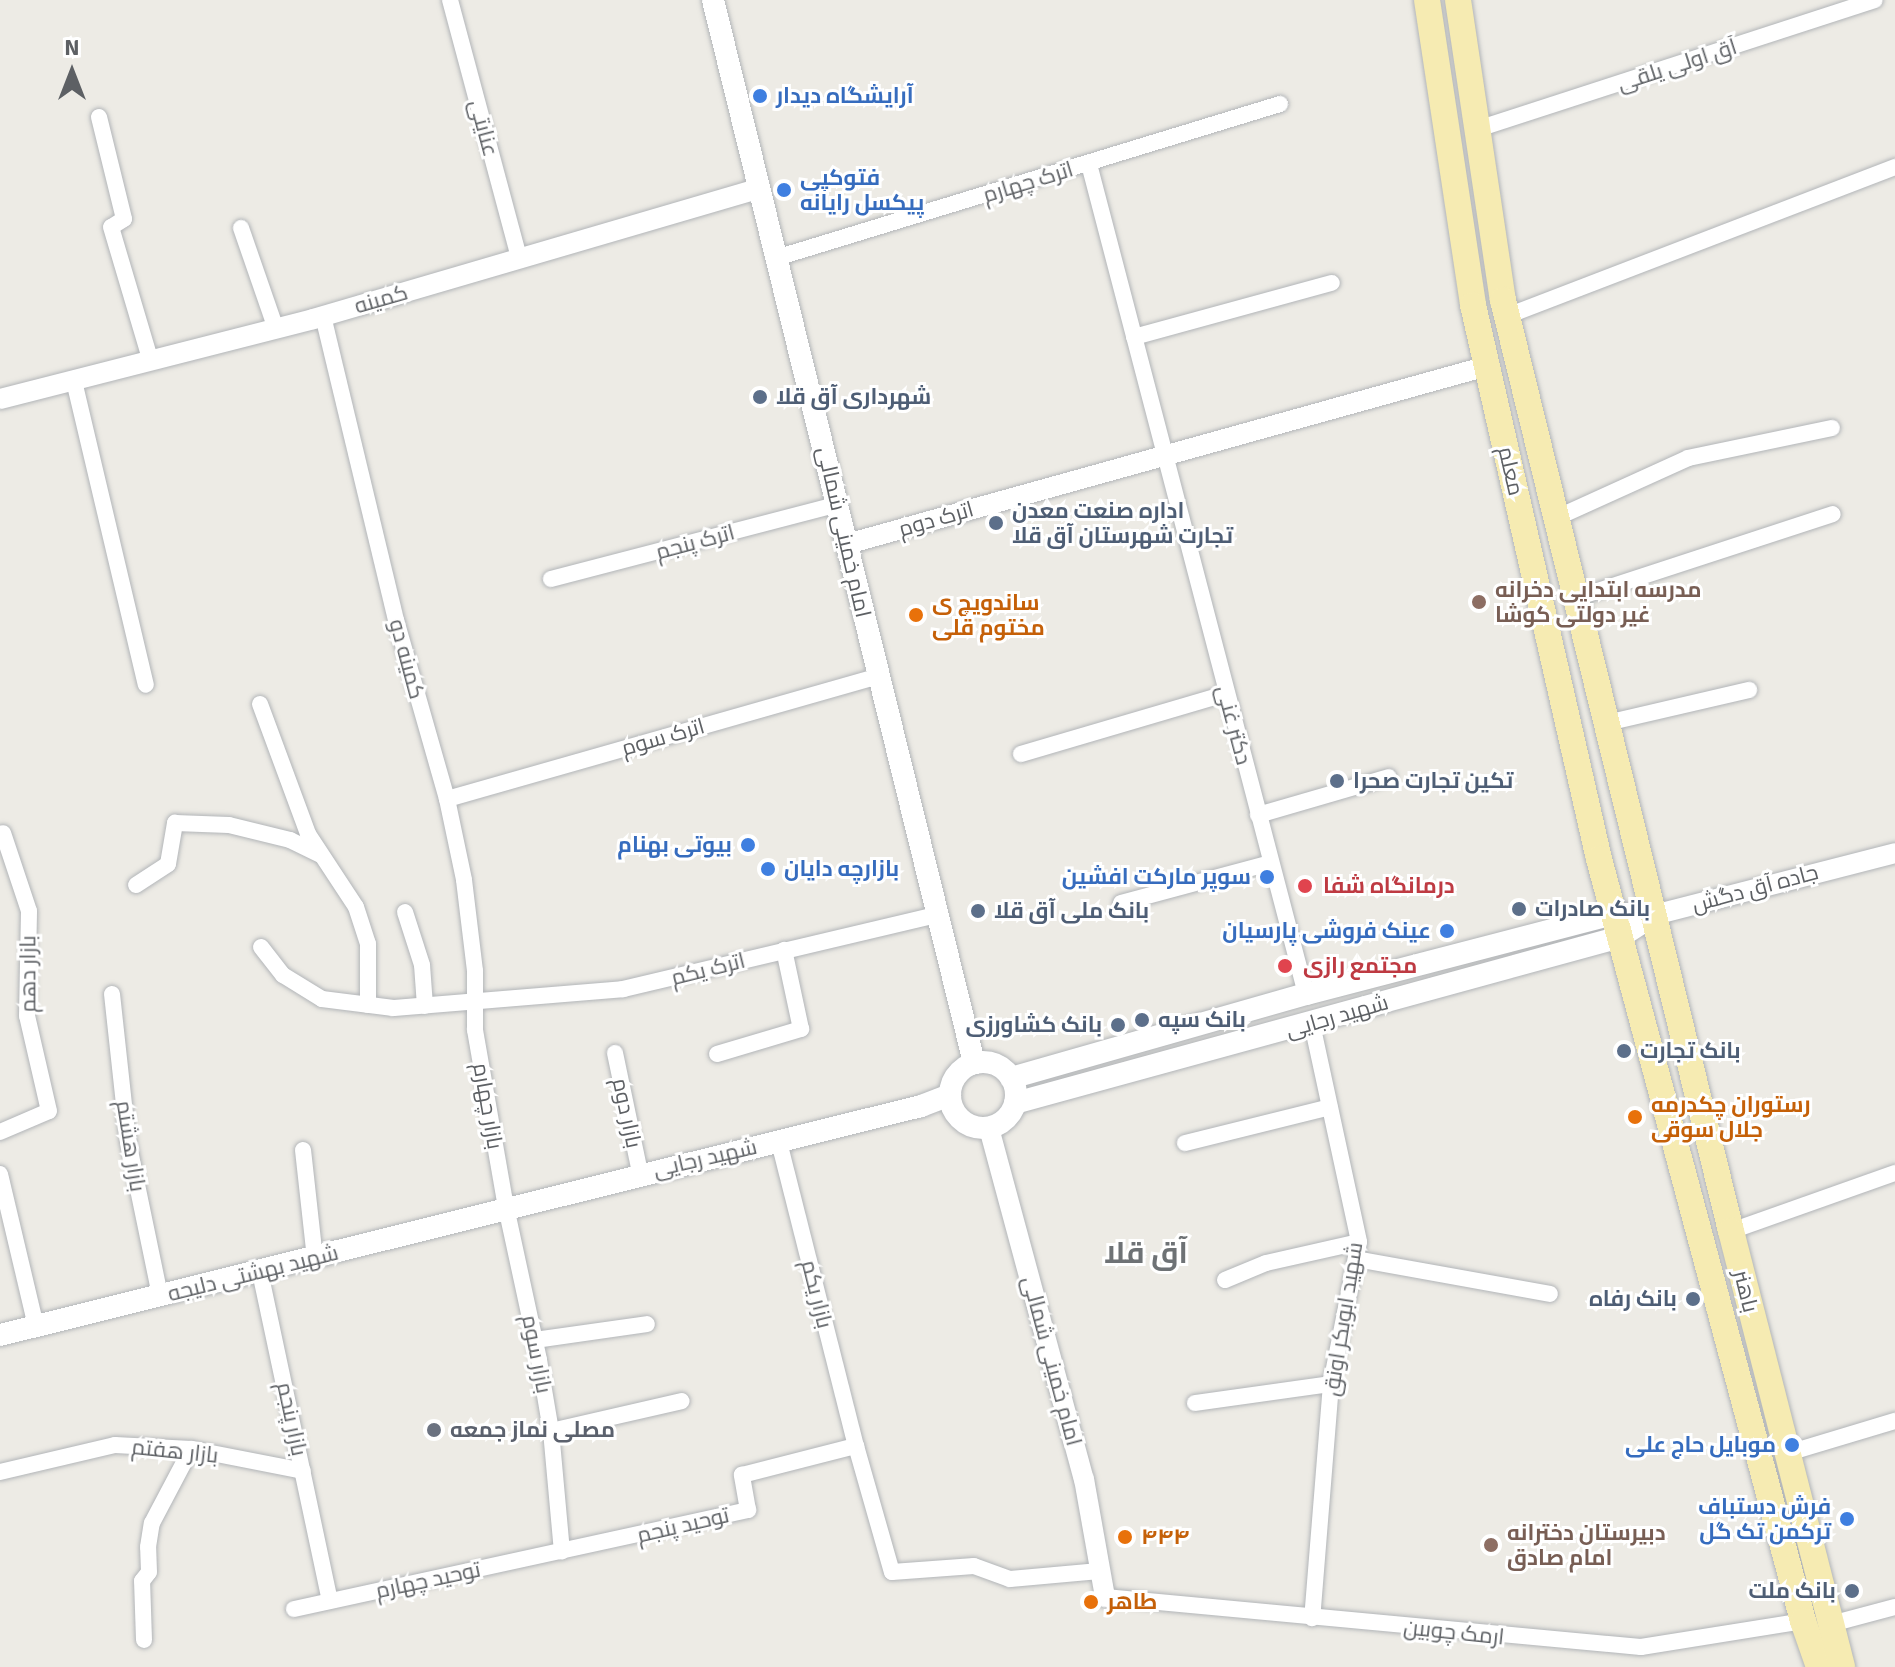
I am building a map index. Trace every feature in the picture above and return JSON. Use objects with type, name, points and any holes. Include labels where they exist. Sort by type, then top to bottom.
[{"type":"main road","name":"امام خمینی شمالی","points":[[713,0],[974,1063]]},
{"type":"main road","name":"معلم","points":[[1427,0],[1473,305],[1617,925]]},
{"type":"main road","name":"معلم","points":[[1458,0],[1505,308],[1654,915]]},
{"type":"main road","points":[[1473,305],[1487,289],[1505,308]]},
{"type":"main road","name":"شهید رجایی","points":[[1011,1078],[1306,994],[1654,915]]},
{"type":"main road","name":"باهنر","points":[[1654,915],[1842,1667]]},
{"type":"main road","name":"شهید رجایی","points":[[1015,1103],[1312,1024],[1617,925]]},
{"type":"main road","name":"باهنر","points":[[1617,925],[1803,1621],[1819,1667]]},
{"type":"main road","points":[[974,1063],[988,1063],[1001,1068],[1011,1078],[1015,1103],[1010,1114],[989,1128],[966,1124],[958,1116],[950,1095],[957,1075],[974,1063]]},
{"type":"main road","name":"شهید رجایی","points":[[506,1207],[779,1142],[921,1106],[950,1095]]},
{"type":"main road","name":"شهید بهشتی دلیجه","points":[[0,1335],[260,1272],[506,1207]]},
{"type":"street","name":"عنایتی","points":[[450,0],[519,257]]},
{"type":"street","name":"آق اولی یلقی","points":[[1478,129],[1875,0]]},
{"type":"street","name":"اترک چهارم","points":[[776,258],[1280,104]]},
{"type":"street","points":[[99,117],[124,219],[111,227],[150,359]]},
{"type":"street","name":"دکتر غنی","points":[[1089,164],[1225,694],[1306,994]]},
{"type":"street","points":[[1505,308],[1895,167]]},
{"type":"street","name":"کمینه","points":[[0,399],[323,316],[758,189]]},
{"type":"street","points":[[241,228],[276,329]]},
{"type":"street","points":[[1134,337],[1332,283]]},
{"type":"street","name":"کمینه دو","points":[[323,316],[396,620],[447,799],[464,880],[475,1004]]},
{"type":"street","name":"اترک دوم","points":[[847,544],[1487,366]]},
{"type":"street","points":[[74,381],[146,685]]},
{"type":"street","points":[[1556,518],[1688,458],[1832,428]]},
{"type":"street","name":"اترک پنجم","points":[[551,579],[839,504]]},
{"type":"street","points":[[1576,598],[1833,514]]},
{"type":"street","name":"اترک سوم","points":[[447,799],[878,676]]},
{"type":"street","points":[[1607,723],[1749,690]]},
{"type":"street","points":[[1021,754],[1225,694]]},
{"type":"street","points":[[260,704],[308,834],[356,907],[368,944],[368,1005]]},
{"type":"street","points":[[1258,815],[1389,777]]},
{"type":"street","points":[[136,885],[168,864],[175,823],[229,825],[290,840],[319,854]]},
{"type":"street","name":"بازار دهم","points":[[0,1132],[49,1111],[27,1016],[29,911],[3,833]]},
{"type":"street","name":"جاده آق دگش","points":[[1654,915],[1895,853]]},
{"type":"street","points":[[1121,903],[1270,863]]},
{"type":"street","points":[[405,912],[422,965],[425,1006]]},
{"type":"street","name":"اترک یکم","points":[[261,947],[283,975],[322,999],[368,1005],[475,1004],[623,989],[937,915]]},
{"type":"street","points":[[717,1054],[801,1029],[784,950]]},
{"type":"street","name":"بازار هشتم","points":[[112,994],[128,1141],[160,1296]]},
{"type":"street","name":"بازار چهارم","points":[[475,1004],[475,1030],[506,1207]]},
{"type":"street","name":"شهید ابوبکر اونق","points":[[1312,1024],[1359,1242],[1331,1384],[1312,1618]]},
{"type":"street","name":"بازار دوم","points":[[615,1053],[640,1173]]},
{"type":"street","points":[[1185,1143],[1330,1107]]},
{"type":"street","name":"امام خمینی شمالی","points":[[989,1128],[1084,1479],[1105,1597]]},
{"type":"street","name":"بازار یکم","points":[[779,1142],[856,1446],[892,1572],[974,1566],[1010,1579],[1100,1571]]},
{"type":"street","points":[[303,1150],[315,1258]]},
{"type":"street","points":[[1731,1231],[1895,1173]]},
{"type":"street","points":[[0,1174],[36,1326]]},
{"type":"street","name":"بازار سوم","points":[[506,1207],[551,1431],[562,1551]]},
{"type":"street","points":[[1225,1280],[1266,1263],[1359,1242]]},
{"type":"street","points":[[1356,1259],[1550,1294]]},
{"type":"street","name":"بازار پنجم","points":[[260,1272],[330,1601]]},
{"type":"street","points":[[535,1340],[647,1324]]},
{"type":"street","points":[[1195,1403],[1331,1384]]},
{"type":"street","points":[[551,1431],[682,1401]]},
{"type":"street","points":[[1788,1453],[1895,1421]]},
{"type":"street","name":"بازار هفتم","points":[[0,1472],[115,1445],[191,1449],[303,1471]]},
{"type":"street","name":"توحید پنجم","points":[[562,1551],[748,1510],[742,1475],[856,1446]]},
{"type":"street","points":[[144,1640],[142,1581],[149,1572],[148,1547],[152,1523],[191,1449]]},
{"type":"street","name":"توحید چهارم","points":[[294,1609],[562,1551]]},
{"type":"street","name":"ارمک چوبین","points":[[1105,1597],[1641,1647],[1803,1621]]},
{"type":"street","points":[[1831,1624],[1895,1607]]},
{"type":"place","name":"آرایشگاه دیدار","points":[[760,96]]},
{"type":"place","name":"فتوکپی پیکسل رایانه","points":[[784,190]]},
{"type":"place","name":"شهرداری آق قلا","points":[[760,397]]},
{"type":"place","name":"اداره صنعت معدن تجارت شهرستان آق قلا","points":[[996,523]]},
{"type":"place","name":"مدرسه ابتدایی دخرانه غیر دولتی کوشا","points":[[1479,602]]},
{"type":"place","name":"ساندویچ ی مختوم قلی","points":[[916,615]]},
{"type":"place","name":"تکین تجارت صحرا","points":[[1337,781]]},
{"type":"place","name":"بیوتی بهنام","points":[[748,845]]},
{"type":"place","name":"بازارچه دایان","points":[[768,869]]},
{"type":"place","name":"سوپر مارکت افشین","points":[[1267,877]]},
{"type":"place","name":"درمانگاه شفا","points":[[1305,886]]},
{"type":"place","name":"بانک صادرات","points":[[1519,909]]},
{"type":"place","name":"بانک ملی آق قلا","points":[[978,911]]},
{"type":"place","name":"عینک فروشی پارسیان","points":[[1447,931]]},
{"type":"place","name":"مجتمع رازی","points":[[1285,966]]},
{"type":"place","name":"بانک سپه","points":[[1142,1020]]},
{"type":"place","name":"بانک کشاورزی","points":[[1118,1025]]},
{"type":"place","name":"بانک تجارت","points":[[1624,1051]]},
{"type":"place","name":"رستوران چکدرمه جلال سوقی","points":[[1635,1117]]},
{"type":"place","name":"بانک رفاه","points":[[1693,1299]]},
{"type":"place","name":"مصلی نماز جمعه","points":[[434,1430]]},
{"type":"place","name":"موبایل حاج علی","points":[[1792,1445]]},
{"type":"place","name":"فرش دستباف ترکمن تک گل","points":[[1847,1519]]},
{"type":"place","name":"۴۴۴","points":[[1125,1537]]},
{"type":"place","name":"دبیرستان دخترانه امام صادق","points":[[1491,1545]]},
{"type":"place","name":"بانک ملت","points":[[1852,1591]]},
{"type":"place","name":"طاهر","points":[[1091,1602]]},
{"type":"district","name":"آق قلا","points":[[1146,1254]]}]
